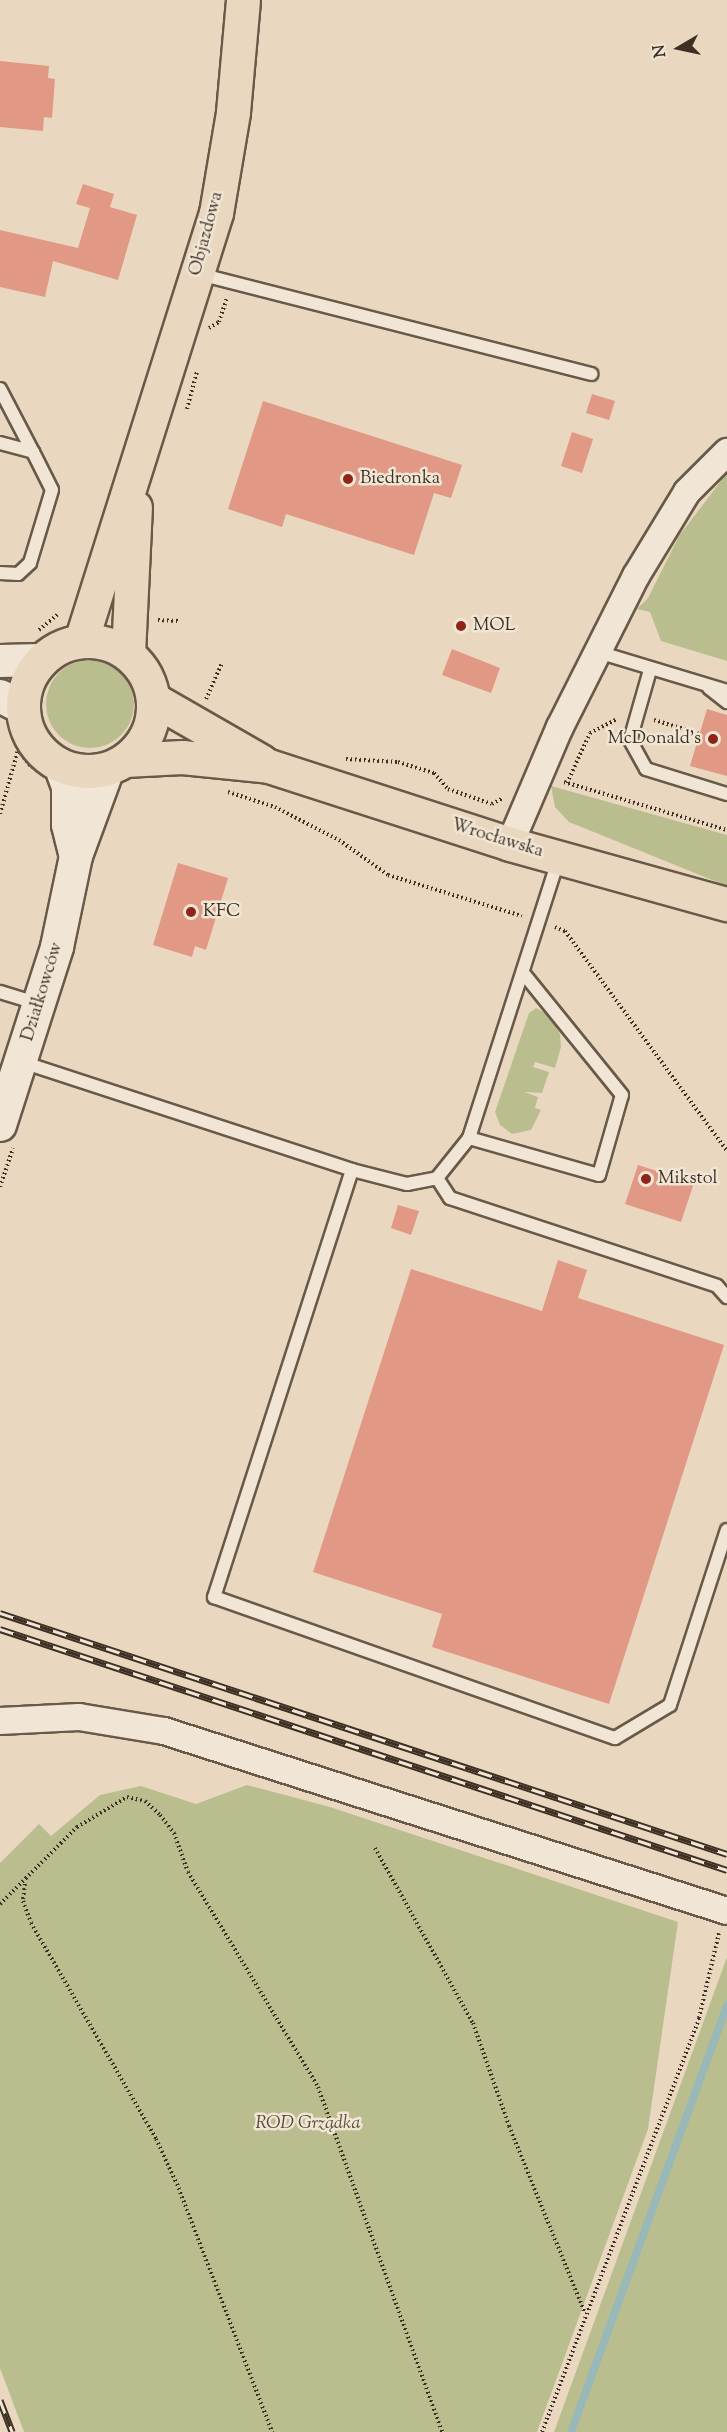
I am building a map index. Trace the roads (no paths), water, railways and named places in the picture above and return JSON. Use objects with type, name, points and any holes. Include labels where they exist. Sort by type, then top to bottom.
[{"type":"main road","name":"Objazdowa","points":[[81,641],[216,213],[233,112],[243,0]]},
{"type":"main road","name":"Objazdowa","points":[[128,654],[137,460]]},
{"type":"main road","points":[[81,641],[98,642],[128,654],[149,682],[153,699],[148,734],[117,765],[89,772],[48,768],[35,744],[12,711],[27,682],[38,646],[60,647],[81,641]]},
{"type":"main road","name":"Wrocławska","points":[[153,699],[195,721],[268,766]]},
{"type":"main road","name":"Wrocławska","points":[[117,765],[182,757],[268,766],[510,844],[727,904]]},
{"type":"street","points":[[510,844],[540,773],[598,651],[666,524],[703,473],[727,452]]},
{"type":"street","points":[[0,661],[38,646]]},
{"type":"street","name":"Działkowców","points":[[0,1125],[40,1004],[76,856],[117,765]]},
{"type":"street","name":"Działkowców","points":[[48,768],[68,787],[68,825],[76,856]]},
{"type":"street","points":[[0,1721],[79,1717],[164,1731],[726,1911]]},
{"type":"lane","points":[[197,274],[591,374]]},
{"type":"lane","points":[[0,390],[52,490],[30,563],[18,574],[0,573]]},
{"type":"lane","points":[[0,443],[33,452]]},
{"type":"lane","points":[[598,651],[651,670],[727,691]]},
{"type":"lane","points":[[651,670],[630,740],[645,769],[727,794]]},
{"type":"lane","points":[[707,685],[727,702]]},
{"type":"lane","points":[[21,1062],[352,1170],[407,1184],[436,1178],[469,1138],[524,974],[559,858]]},
{"type":"lane","points":[[469,1138],[599,1175],[622,1095],[524,974]]},
{"type":"lane","points":[[0,992],[40,1004]]},
{"type":"lane","points":[[352,1170],[214,1598],[615,1738],[670,1705],[727,1530]]},
{"type":"lane","points":[[436,1178],[450,1198],[717,1286],[727,1298]]},
{"type":"waterway","points":[[571,2432],[727,2005]]},
{"type":"railway","points":[[0,1613],[727,1854]]},
{"type":"railway","points":[[0,1629],[727,1870]]},
{"type":"railway","points":[[0,2400],[12,2432]]},
{"type":"place","name":"Biedronka","points":[[348,479]]},
{"type":"place","name":"MOL","points":[[461,626]]},
{"type":"place","name":"McDonald's","points":[[713,739]]},
{"type":"place","name":"KFC","points":[[191,912]]},
{"type":"place","name":"Mikstol","points":[[646,1179]]},
{"type":"park label","name":"ROD Grządka","points":[[308,2124]]}]
